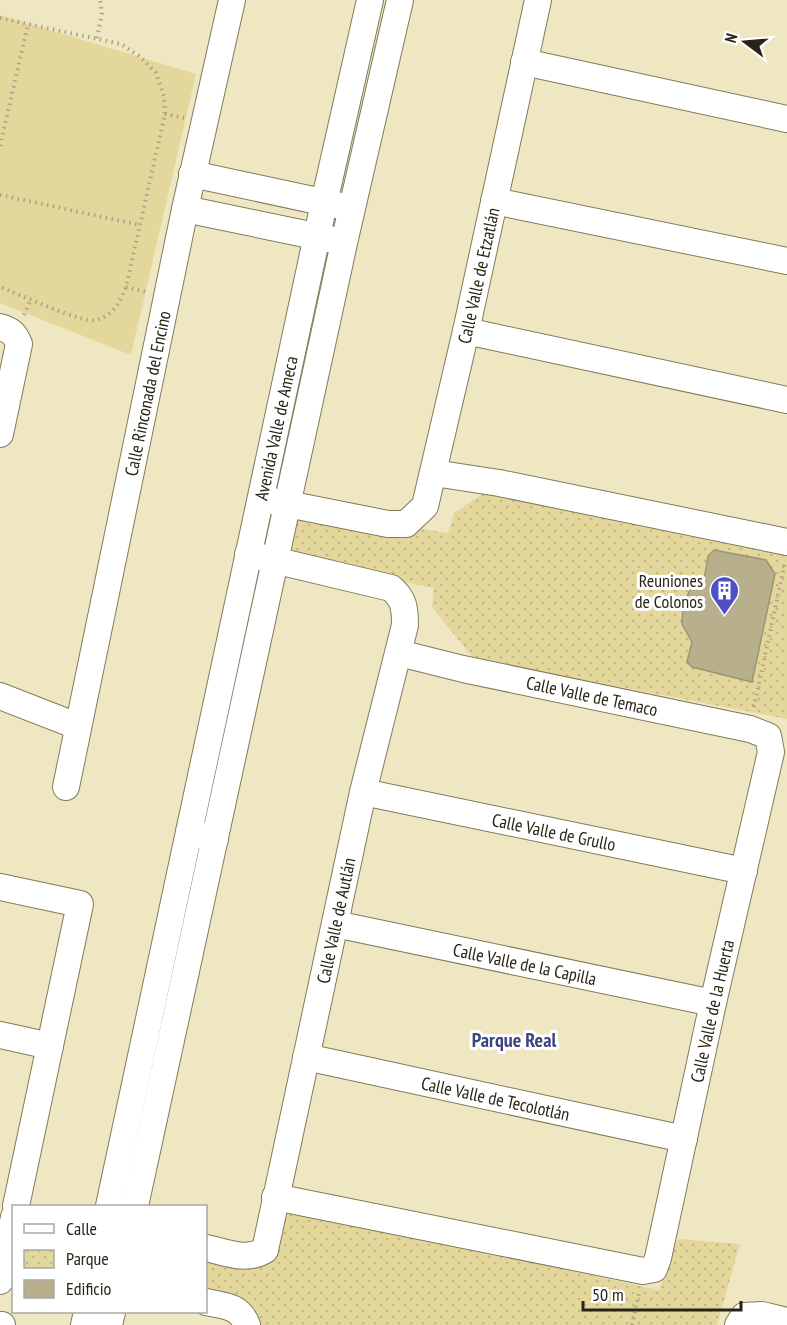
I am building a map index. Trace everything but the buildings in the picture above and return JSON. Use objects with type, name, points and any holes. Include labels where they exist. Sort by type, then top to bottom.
[{"type":"street","name":"Calle Rinconada del Encino","points":[[66,787],[184,208],[232,0]]},
{"type":"street","name":"Avenida Valle de Ameca","points":[[109,1205],[324,202],[370,0]]},
{"type":"street","name":"Avenida Valle de Ameca","points":[[135,1205],[344,243],[400,0]]},
{"type":"street","name":"Calle Valle de Etzatlán","points":[[288,504],[388,524],[406,524],[425,506],[466,331],[538,0]]},
{"type":"street","points":[[524,62],[787,118]]},
{"type":"street","points":[[192,174],[352,208]]},
{"type":"street","points":[[494,201],[787,261]]},
{"type":"street","points":[[184,208],[344,243]]},
{"type":"street","points":[[0,327],[8,329],[15,335],[19,344],[0,434]]},
{"type":"street","points":[[466,331],[787,400]]},
{"type":"street","points":[[434,473],[499,483],[787,542]]},
{"type":"street","points":[[260,499],[288,504]]},
{"type":"street","points":[[248,554],[276,561]]},
{"type":"street","name":"Calle Valle de Autlán","points":[[207,1248],[243,1256],[257,1256],[265,1250],[363,792],[405,625],[405,607],[401,596],[391,588],[276,561]]},
{"type":"street","name":"Calle Valle de Temaco","points":[[399,653],[463,669],[750,729],[768,736],[771,752]]},
{"type":"street","points":[[0,696],[77,726]]},
{"type":"street","name":"Calle Valle de la Huerta","points":[[648,1270],[658,1258],[713,1003],[771,752]]},
{"type":"street","name":"Calle Valle de Grullo","points":[[363,792],[744,871]]},
{"type":"street","points":[[189,832],[215,839]]},
{"type":"street","points":[[0,886],[80,904],[50,1046],[12,1192]]},
{"type":"street","name":"Calle Valle de la Capilla","points":[[335,924],[713,1003]]},
{"type":"street","points":[[0,1035],[50,1046]]},
{"type":"street","name":"Calle Valle de Tecolotlán","points":[[306,1057],[684,1139]]},
{"type":"street","points":[[275,1197],[648,1270]]},
{"type":"street","points":[[0,1281],[12,1226]]},
{"type":"street","points":[[207,1302],[231,1308],[245,1320]]},
{"type":"street","points":[[741,1320],[762,1315],[787,1321]]},
{"type":"path","points":[[97,38],[102,13],[100,0]]},
{"type":"path","points":[[0,18],[121,44],[140,56],[156,74],[164,96],[165,114],[126,287],[120,303],[109,314],[95,321],[77,317],[0,286]]},
{"type":"path","points":[[0,146],[1,132],[28,24]]},
{"type":"path","points":[[0,195],[140,225]]},
{"type":"path","points":[[750,729],[787,555]]},
{"type":"path","points":[[632,1325],[648,1270]]},
{"type":"green space","points":[[0,15],[196,74],[131,355],[0,303]]},
{"type":"green space","points":[[497,484],[787,549],[787,719],[474,659],[432,607],[434,588],[289,558],[298,509],[448,533],[454,513]]},
{"type":"green space","points":[[284,1208],[659,1290],[678,1239],[740,1244],[717,1325],[256,1325],[207,1298],[207,1254],[242,1262]]},
{"type":"place","name":"Reuniones de Colonos","points":[[724,616]]},
{"type":"district","name":"Parque Real","points":[[514,1040]]}]
